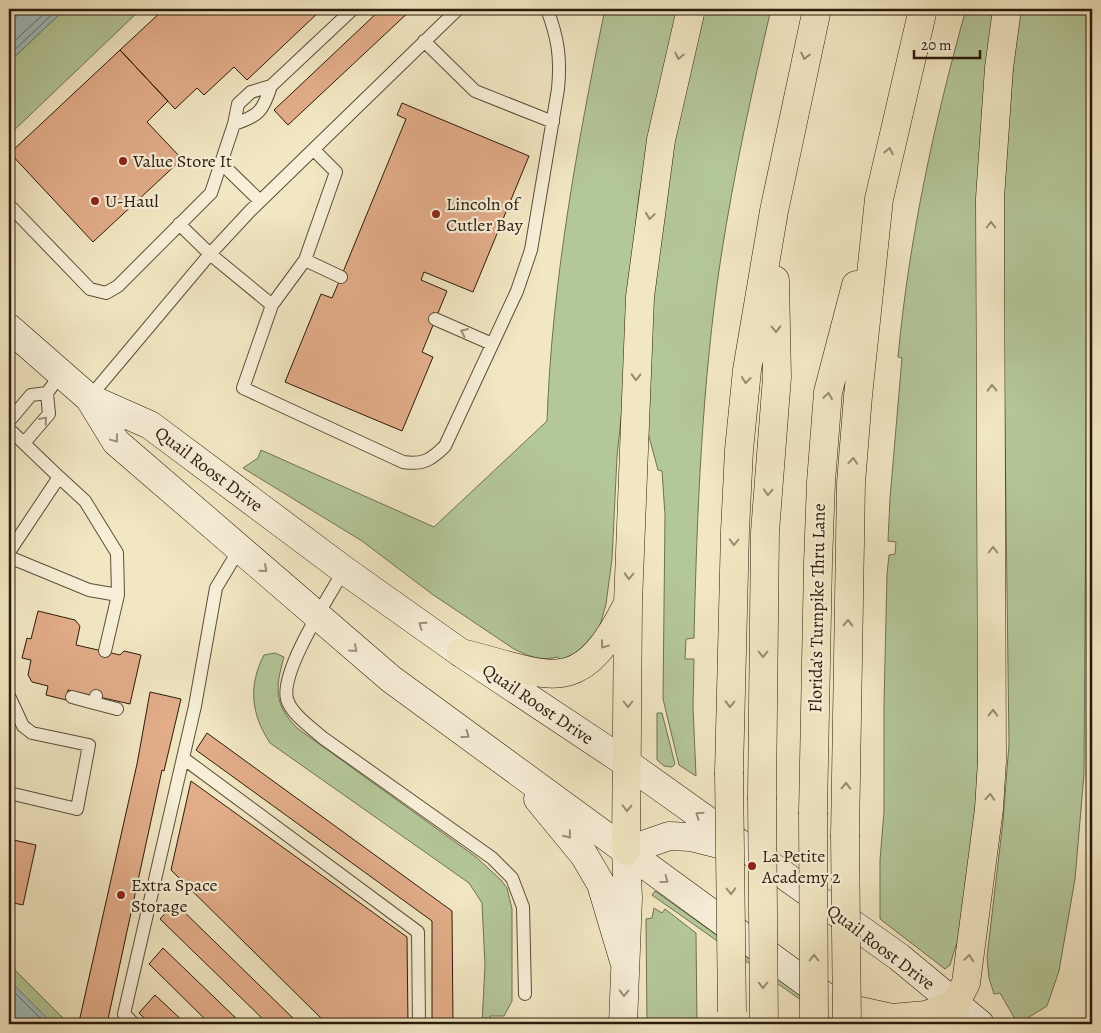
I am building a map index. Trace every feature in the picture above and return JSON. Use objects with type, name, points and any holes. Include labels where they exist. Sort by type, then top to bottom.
[{"type":"highway","points":[[626,851],[628,603],[638,346],[646,245],[661,140],[692,9]]},
{"type":"highway","points":[[732,1018],[729,772],[734,540],[739,450],[747,370],[774,211],[804,61],[817,9]]},
{"type":"highway","points":[[923,9],[879,198],[852,483],[842,1015],[892,1018],[926,1014],[955,1014],[966,983],[989,809],[992,762],[990,198],[998,78],[1007,9]]},
{"type":"highway","name":"Florida's Turnpike Thru Lane","points":[[814,1024],[814,812],[818,563],[821,482],[828,392],[879,198]]},
{"type":"highway","points":[[764,1024],[762,796],[765,532],[777,377],[774,211]]},
{"type":"highway","points":[[461,653],[510,664],[536,674],[562,674],[576,669],[599,652],[628,603]]},
{"type":"main road","name":"Quail Roost Drive","points":[[9,328],[54,383],[150,425],[344,570],[461,653],[628,764],[899,957],[955,1014],[980,1024]]},
{"type":"main road","name":"Quail Roost Drive","points":[[89,398],[116,442],[398,685],[626,851],[842,1015],[864,1024]]},
{"type":"main road","points":[[515,770],[571,839],[594,871],[606,897],[624,961]]},
{"type":"main road","points":[[624,1024],[624,961],[628,898],[626,851],[669,836],[691,838],[754,853]]},
{"type":"lane","points":[[89,398],[210,254],[260,201],[458,9]]},
{"type":"lane","points":[[314,150],[336,172],[306,260],[272,306],[243,388],[403,462],[419,464],[433,458],[445,446],[516,291],[531,250],[553,122],[560,65],[559,46],[547,9]]},
{"type":"lane","points":[[9,205],[90,289],[106,294],[118,286],[211,193],[234,124],[238,104],[251,92],[271,86],[349,10]]},
{"type":"lane","points":[[424,41],[475,91],[553,122]]},
{"type":"lane","points":[[234,124],[251,118],[265,107],[271,86]]},
{"type":"lane","points":[[221,163],[260,201]]},
{"type":"lane","points":[[179,224],[210,254],[272,306]]},
{"type":"lane","points":[[306,260],[341,277]]},
{"type":"lane","points":[[435,319],[492,344]]},
{"type":"lane","points":[[9,421],[31,395],[54,383]]},
{"type":"lane","points":[[24,443],[49,414],[54,383]]},
{"type":"lane","points":[[9,429],[85,501],[118,553],[118,594],[105,651]]},
{"type":"lane","points":[[9,552],[59,477]]},
{"type":"lane","points":[[134,1024],[124,1014],[196,706],[216,588],[240,548]]},
{"type":"lane","points":[[9,557],[89,590],[118,594]]},
{"type":"lane","points":[[344,570],[294,660],[286,684],[287,700],[299,716],[323,738],[492,858],[512,878],[523,907],[525,994]]},
{"type":"lane","points":[[9,696],[23,726],[32,733],[89,745],[77,809],[9,793]]},
{"type":"lane","points":[[72,697],[95,700],[117,709]]},
{"type":"lane","points":[[184,758],[418,932],[419,1024]]},
{"type":"green space","points":[[65,9],[141,9],[9,135],[9,62]]},
{"type":"green space","points":[[605,9],[680,9],[651,130],[639,195],[626,317],[625,380],[617,457],[612,559],[606,604],[599,629],[589,644],[561,663],[558,657],[536,658],[514,649],[432,594],[362,541],[243,468],[258,458],[261,450],[434,527],[547,421],[554,317],[567,214]]},
{"type":"green space","points":[[702,9],[771,9],[750,101],[732,194],[721,257],[709,352],[699,495],[694,638],[686,639],[685,659],[694,659],[693,707],[696,776],[679,765],[663,699],[665,515],[662,471],[658,470],[648,433],[651,289],[668,159]]},
{"type":"green space","points":[[966,9],[996,9],[981,697],[976,802],[958,945],[956,945],[950,965],[945,969],[880,919],[880,860],[884,812],[887,574],[889,555],[895,554],[896,542],[888,541],[902,358],[898,357],[909,269],[924,182],[943,95]]},
{"type":"green space","points":[[1018,9],[1092,9],[1087,314],[1084,774],[1075,879],[1059,971],[1047,1006],[1018,1024],[1000,993],[994,994],[989,978],[987,957],[1003,821],[1009,744],[1002,202]]},
{"type":"green space","points":[[275,653],[284,657],[278,687],[280,703],[289,719],[297,728],[476,857],[507,888],[512,909],[512,1001],[504,1016],[490,1016],[490,1024],[482,1024],[485,965],[482,903],[469,883],[270,743],[256,711],[254,689],[259,666],[264,655]]},
{"type":"green space","points":[[657,713],[662,713],[675,764],[672,767],[664,766],[657,760]]},
{"type":"green space","points":[[655,891],[841,1024],[835,1024],[652,895]]},
{"type":"green space","points":[[654,908],[662,913],[665,909],[696,933],[697,1024],[647,1024],[646,919],[652,918]]},
{"type":"green space","points":[[9,964],[69,1024],[53,1024],[9,980]]},
{"type":"water","points":[[24,9],[65,9],[9,62],[9,24]]},
{"type":"water","points":[[9,980],[53,1024],[9,1024]]},
{"type":"building","points":[[164,9],[321,10],[247,80],[234,67],[204,95],[197,88],[175,109],[120,50]]},
{"type":"building","points":[[381,9],[412,9],[288,125],[274,110]]},
{"type":"building","points":[[120,50],[168,101],[147,122],[182,159],[93,242],[10,153]]},
{"type":"building","name":"Lincoln of Cutler Bay","points":[[402,103],[529,156],[473,292],[424,272],[421,280],[447,291],[422,352],[433,357],[402,431],[285,382],[321,294],[332,298],[341,277],[406,119],[397,115]]},
{"type":"building","points":[[38,611],[75,620],[80,626],[76,645],[120,655],[124,651],[141,655],[130,704],[68,690],[66,700],[46,695],[48,686],[32,682],[28,675],[31,660],[22,658],[27,638],[31,639]]},
{"type":"building","name":"Extra Space Storage","points":[[150,692],[181,699],[164,771],[162,770],[108,1019],[113,1024],[81,1024],[79,1022],[137,764]]},
{"type":"building","points":[[207,733],[452,911],[453,1024],[432,1024],[432,921],[196,750]]},
{"type":"building","points":[[191,781],[407,937],[408,1024],[327,1024],[171,870]]},
{"type":"building","points":[[9,839],[36,845],[23,905],[9,902]]},
{"type":"building","points":[[175,903],[299,1024],[268,1024],[160,919]]},
{"type":"building","points":[[163,948],[242,1024],[210,1024],[149,964]]},
{"type":"building","points":[[155,995],[186,1024],[150,1024],[139,1013]]},
{"type":"place","name":"Value Store It","points":[[123,161]]},
{"type":"place","name":"U-Haul","points":[[95,201]]},
{"type":"place","name":"Lincoln of Cutler Bay","points":[[436,214]]},
{"type":"place","name":"La Petite Academy 2","points":[[752,866]]},
{"type":"place","name":"Extra Space Storage","points":[[121,895]]}]
